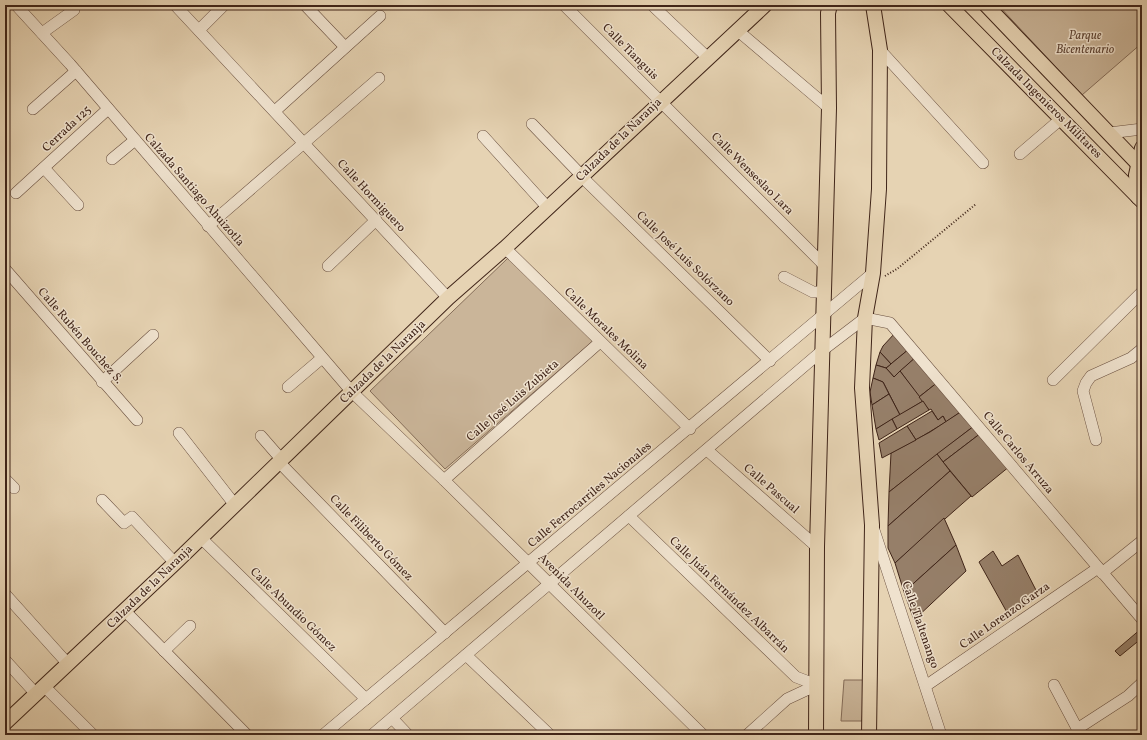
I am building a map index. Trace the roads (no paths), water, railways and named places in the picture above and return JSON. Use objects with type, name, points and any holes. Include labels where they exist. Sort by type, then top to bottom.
[{"type":"main road","name":"Calzada de la Naranja","points":[[6,722],[125,611],[448,298],[505,248],[765,5]]},
{"type":"main road","points":[[816,735],[817,547],[824,265],[830,108],[828,13],[830,5]]},
{"type":"main road","points":[[869,735],[872,525],[862,388],[865,318],[872,278],[879,189],[880,50],[874,5]]},
{"type":"main road","name":"Calzada Ingenieros Militares","points":[[949,5],[1062,118],[1140,199]]},
{"type":"main road","name":"Calzada Ingenieros Militares","points":[[986,5],[1109,133],[1141,164]]},
{"type":"main road","points":[[1140,199],[1142,148]]},
{"type":"street","name":"Calzada Santiago Ahuizotla","points":[[16,5],[76,71],[352,392]]},
{"type":"street","name":"Calle Hormiguero","points":[[174,5],[448,298]]},
{"type":"street","points":[[199,30],[224,5]]},
{"type":"street","points":[[305,5],[345,47]]},
{"type":"street","name":"Calle Tianguis","points":[[564,5],[661,101]]},
{"type":"street","points":[[652,5],[708,58]]},
{"type":"street","points":[[42,33],[74,10]]},
{"type":"street","points":[[274,111],[380,16]]},
{"type":"street","points":[[737,30],[830,108]]},
{"type":"street","points":[[880,50],[983,163]]},
{"type":"street","points":[[33,109],[76,71]]},
{"type":"street","points":[[208,226],[303,142],[379,78]]},
{"type":"street","name":"Calle Wenseslao Lara","points":[[661,101],[824,265]]},
{"type":"street","name":"Cerrada 125","points":[[16,193],[108,109]]},
{"type":"street","points":[[1020,154],[1062,118]]},
{"type":"street","name":"Calle José Luis Solórzano","points":[[532,124],[582,176],[770,361]]},
{"type":"street","points":[[1109,133],[1142,129]]},
{"type":"street","points":[[483,136],[548,208]]},
{"type":"street","points":[[112,159],[135,140]]},
{"type":"street","name":"Cerrada 125","points":[[44,168],[78,205]]},
{"type":"street","points":[[328,266],[376,220]]},
{"type":"street","name":"Calle Morales Molina","points":[[505,248],[690,429]]},
{"type":"street","name":"Calle Rubén Bouchez S.","points":[[5,269],[102,382],[137,420]]},
{"type":"street","points":[[784,277],[813,292],[824,292]]},
{"type":"street","name":"Calle Ferrocarriles Nacionales","points":[[323,735],[690,429],[823,315],[872,278]]},
{"type":"street","points":[[1053,380],[1142,292]]},
{"type":"street","points":[[372,735],[823,350],[865,318]]},
{"type":"street","name":"Calle Carlos Arruza","points":[[865,318],[890,323],[1142,619]]},
{"type":"street","points":[[102,382],[153,335]]},
{"type":"street","name":"Calle José Luis Zubieta","points":[[444,480],[600,342]]},
{"type":"street","points":[[1096,440],[1083,391],[1086,383],[1091,376],[1131,358],[1142,349]]},
{"type":"street","points":[[288,387],[322,358]]},
{"type":"street","name":"Avenida Ahuzotl","points":[[352,392],[444,480],[703,735]]},
{"type":"street","points":[[179,433],[235,505]]},
{"type":"street","name":"Calle Filiberto Gómez","points":[[261,436],[280,460],[445,633]]},
{"type":"street","name":"Calle Pascual","points":[[707,450],[817,547]]},
{"type":"street","points":[[5,479],[14,488]]},
{"type":"street","points":[[102,500],[124,523],[132,517],[175,563]]},
{"type":"street","name":"Calle Juán Fernández Albarrán","points":[[629,516],[796,677],[817,685]]},
{"type":"street","name":"Calle Tlaltenango","points":[[872,525],[926,685],[941,735]]},
{"type":"street","name":"Calle Abundio Gómez","points":[[201,538],[366,699]]},
{"type":"street","name":"Calle Lorenzo Garza","points":[[926,685],[1142,541]]},
{"type":"street","points":[[5,594],[68,664]]},
{"type":"street","points":[[125,611],[247,735]]},
{"type":"street","points":[[164,651],[190,626]]},
{"type":"street","points":[[466,655],[550,735]]},
{"type":"street","points":[[5,660],[93,735]]},
{"type":"street","points":[[1054,685],[1079,732],[1128,696],[1142,683]]},
{"type":"street","points":[[747,735],[788,699],[817,685]]},
{"type":"street","points":[[392,718],[408,735]]},
{"type":"park label","name":"Parque Bicentenario","points":[[1085,43]]}]
